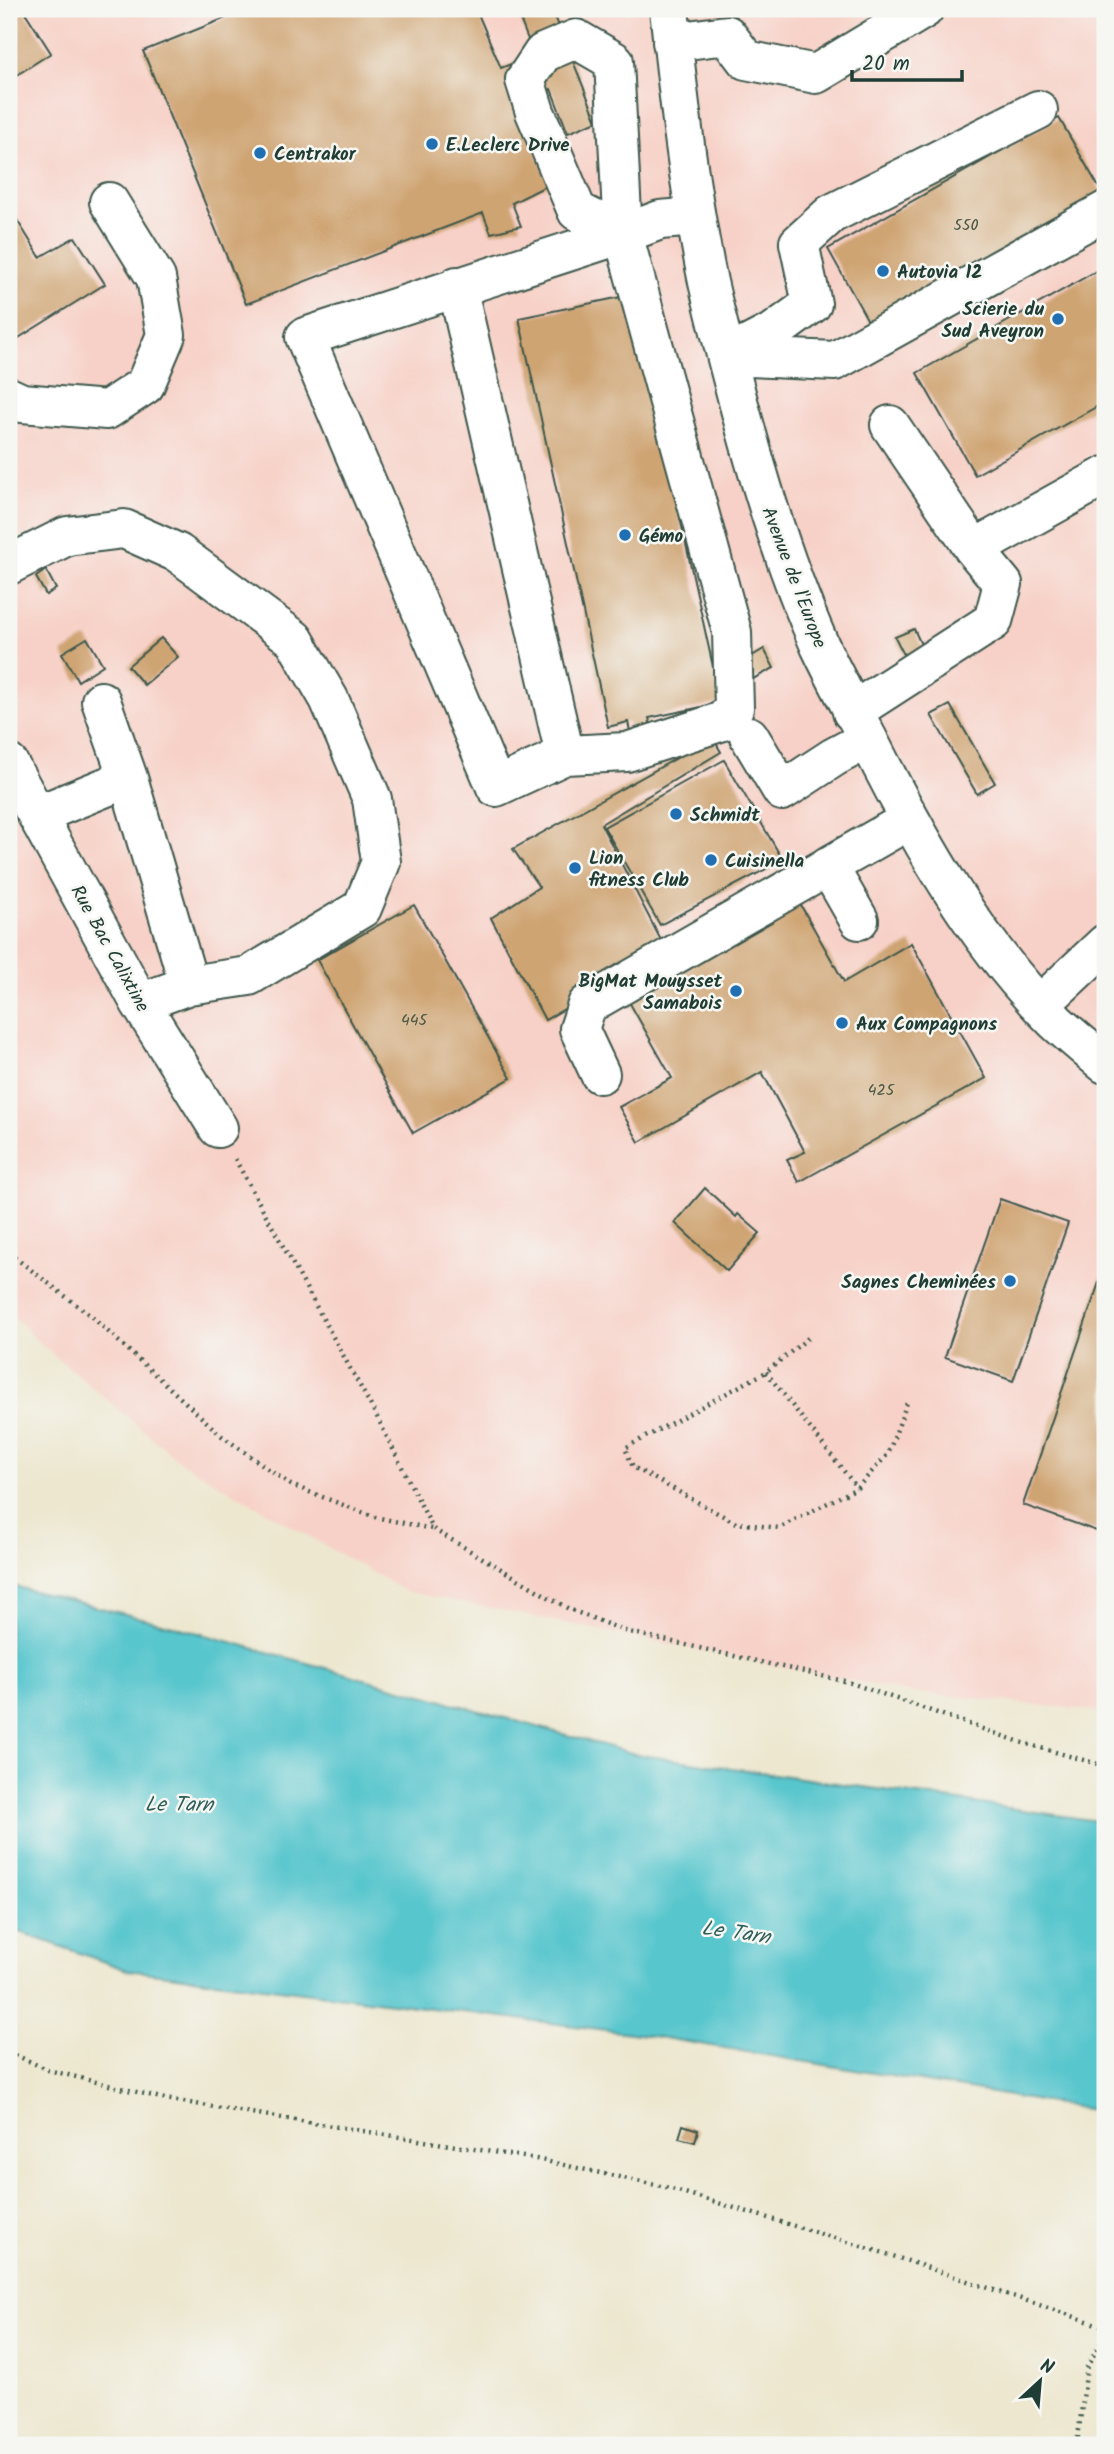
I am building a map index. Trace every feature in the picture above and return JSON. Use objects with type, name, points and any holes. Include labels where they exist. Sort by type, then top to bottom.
[{"type":"street","points":[[671,25],[735,22],[746,60],[816,74],[924,9]]},
{"type":"street","name":"Avenue de l'Europe","points":[[671,25],[682,128],[708,283],[761,489],[820,645],[909,820],[959,903],[1040,1005],[1105,1064]]},
{"type":"street","points":[[727,356],[775,331],[812,304],[799,243],[831,215],[1038,110]]},
{"type":"street","points":[[9,397],[22,403],[107,410],[145,386],[166,335],[156,278],[109,202]]},
{"type":"street","points":[[727,356],[835,361],[1105,211]]},
{"type":"street","points":[[623,234],[732,632],[734,709],[723,721],[627,752],[565,755],[496,787],[305,337],[660,220],[696,217]]},
{"type":"street","points":[[457,286],[565,755]]},
{"type":"street","points":[[748,736],[782,791],[834,757],[860,725],[993,621],[1003,584],[974,549],[890,425]]},
{"type":"street","points":[[974,549],[1105,476]]},
{"type":"street","points":[[9,565],[67,536],[124,529],[178,553],[294,639],[329,699],[372,799],[381,862],[362,908],[249,976],[190,985],[140,1003]]},
{"type":"street","points":[[101,701],[128,778],[190,985]]},
{"type":"street","name":"Rue Bac Calixtine","points":[[9,764],[140,1003],[218,1128]]},
{"type":"street","points":[[37,815],[128,778]]},
{"type":"street","points":[[600,1074],[579,1028],[587,1005],[909,820]]},
{"type":"street","points":[[828,866],[859,920]]},
{"type":"street","points":[[1040,1005],[1105,944]]},
{"type":"path","points":[[218,1128],[376,1415],[433,1529]]},
{"type":"path","points":[[9,1253],[91,1315],[222,1436],[291,1485],[375,1517],[433,1529],[569,1608],[625,1631],[848,1682],[1023,1742],[1105,1766]]},
{"type":"path","points":[[808,1338],[766,1372],[625,1448],[633,1467],[736,1523],[779,1528],[857,1488],[888,1454],[908,1400]]},
{"type":"path","points":[[766,1372],[857,1488]]},
{"type":"path","points":[[9,2052],[48,2070],[165,2099],[536,2159],[665,2187],[884,2253],[1105,2327]]},
{"type":"path","points":[[1077,2445],[1087,2367],[1105,2335]]},
{"type":"shaded area","points":[[9,9],[1105,9],[1105,1712],[908,1692],[404,1591],[182,1463],[37,1341],[9,1311]]},
{"type":"water","name":"Le Tarn","points":[[9,1585],[177,1627],[635,1754],[1105,1822],[1105,2112],[646,2035],[127,1970],[9,1928]]},
{"type":"building","points":[[23,9],[51,53],[9,80],[9,18]]},
{"type":"building","points":[[248,9],[476,9],[501,68],[534,55],[520,19],[544,9],[552,9],[597,121],[568,133],[551,89],[515,103],[550,184],[512,203],[521,226],[491,233],[483,213],[246,304],[143,51]]},
{"type":"building","points":[[1059,118],[1105,198],[873,330],[828,249]]},
{"type":"building","points":[[9,207],[40,257],[75,237],[105,284],[9,344]]},
{"type":"building","name":"Scierie du Sud Aveyron","points":[[1105,266],[1105,402],[975,475],[917,373]]},
{"type":"building","name":"Gémo","points":[[631,295],[721,703],[649,718],[652,730],[631,736],[628,722],[608,727],[519,318]]},
{"type":"building","points":[[46,570],[56,589],[46,595],[36,577]]},
{"type":"building","points":[[914,629],[924,651],[906,659],[895,637]]},
{"type":"building","points":[[87,638],[103,665],[78,681],[62,653]]},
{"type":"building","points":[[161,638],[178,657],[144,685],[128,666]]},
{"type":"building","points":[[764,649],[774,668],[753,679],[742,662]]},
{"type":"building","points":[[950,705],[995,783],[977,794],[931,715]]},
{"type":"building","name":"Lion fitness Club","points":[[713,738],[721,752],[601,824],[666,950],[545,1020],[491,918],[539,887],[513,849]]},
{"type":"building","points":[[724,760],[783,860],[660,925],[604,827]]},
{"type":"building","points":[[800,904],[844,982],[911,943],[986,1078],[799,1182],[787,1160],[805,1152],[762,1072],[639,1142],[619,1107],[672,1078],[628,1000]]},
{"type":"building","points":[[414,905],[511,1078],[413,1133],[317,960]]},
{"type":"building","points":[[705,1188],[736,1217],[738,1214],[760,1233],[727,1271],[675,1223]]},
{"type":"building","name":"Sagnes Cheminées","points":[[1000,1199],[1068,1223],[1013,1381],[945,1357]]},
{"type":"building","points":[[1105,1265],[1105,1534],[1023,1505]]},
{"type":"building","points":[[683,2125],[698,2130],[695,2142],[679,2138]]},
{"type":"place","name":"E.Leclerc Drive","points":[[432,144]]},
{"type":"place","name":"Centrakor","points":[[260,153]]},
{"type":"place","name":"Autovia 12","points":[[883,271]]},
{"type":"place","name":"Scierie du Sud Aveyron","points":[[1058,319]]},
{"type":"place","name":"Gémo","points":[[625,535]]},
{"type":"place","name":"Schmidt","points":[[676,814]]},
{"type":"place","name":"Cuisinella","points":[[711,860]]},
{"type":"place","name":"Lion fitness Club","points":[[575,868]]},
{"type":"place","name":"BigMat Mouysset Samabois","points":[[736,991]]},
{"type":"place","name":"Aux Compagnons","points":[[842,1023]]},
{"type":"place","name":"Sagnes Cheminées","points":[[1010,1281]]}]
